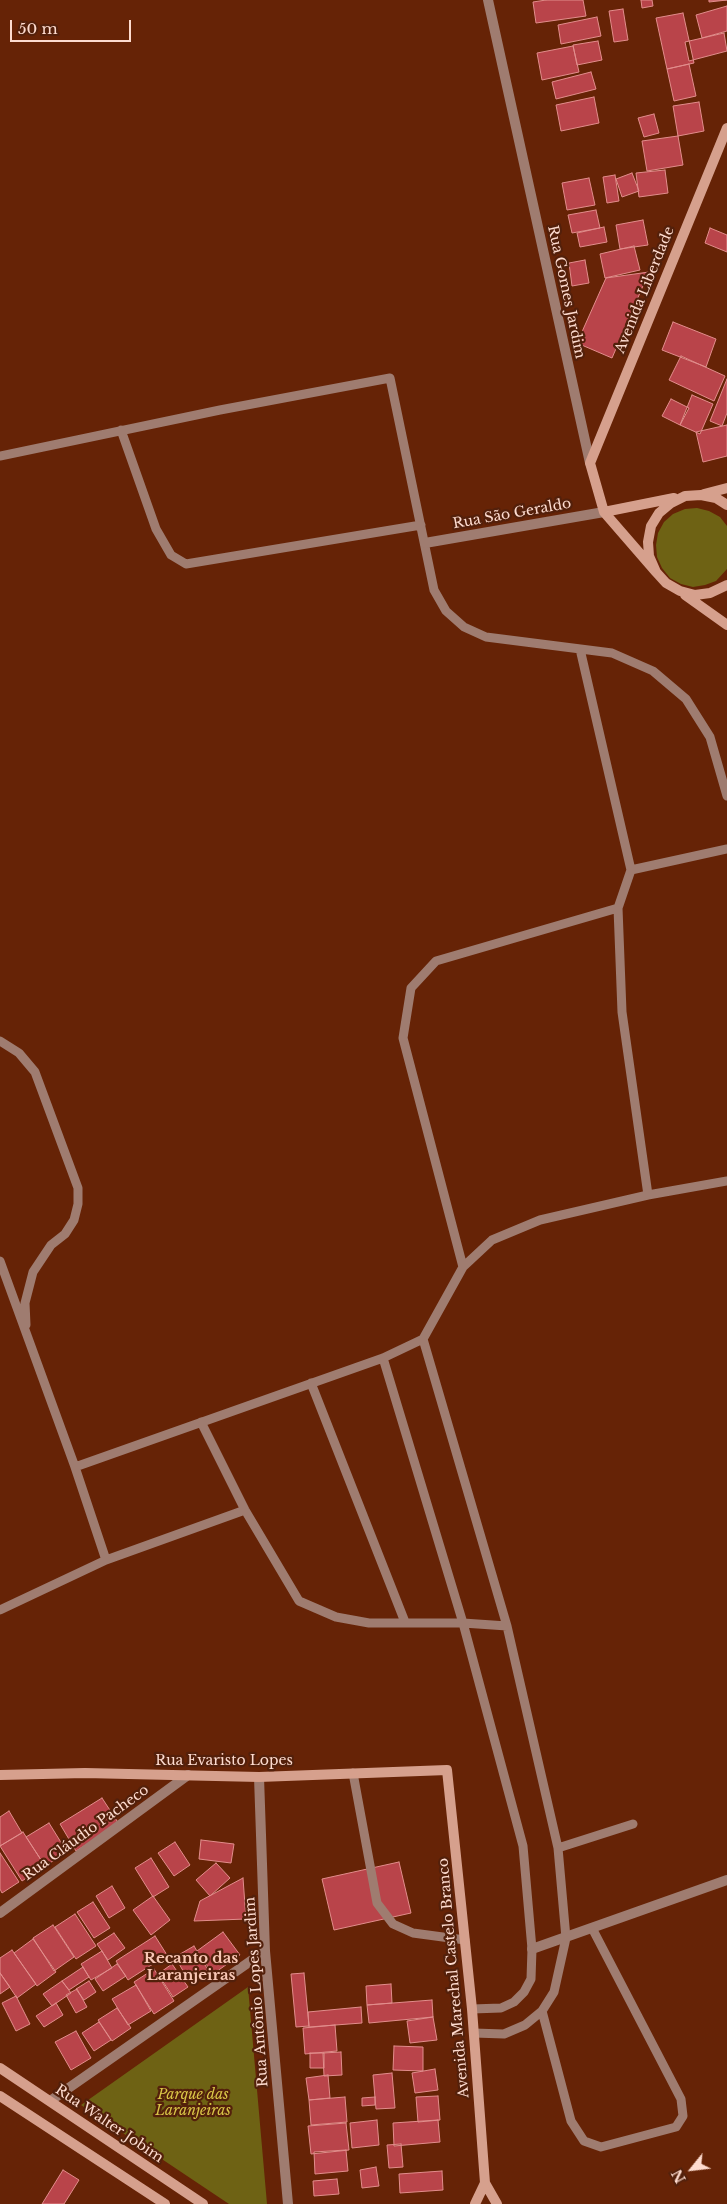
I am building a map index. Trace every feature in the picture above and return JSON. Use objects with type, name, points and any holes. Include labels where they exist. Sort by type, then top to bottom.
[{"type":"street","name":"Rua Gomes Jardim","points":[[488,0],[590,463],[604,512],[666,583],[727,625]]},
{"type":"street","name":"Avenida Liberdade","points":[[590,463],[727,128]]},
{"type":"street","points":[[604,512],[685,496],[701,495],[727,488]]},
{"type":"street","points":[[701,495],[716,498],[727,505]]},
{"type":"street","points":[[656,572],[649,556],[648,542],[652,526],[659,513],[671,502],[685,496]]},
{"type":"street","name":"Rua São Geraldo","points":[[425,543],[604,512]]},
{"type":"street","points":[[680,591],[695,594],[710,593],[727,585]]},
{"type":"street","name":"Rua Evaristo Lopes","points":[[0,1775],[85,1773],[259,1777],[447,1770]]},
{"type":"street","name":"Avenida Marechal Castelo Branco","points":[[447,1770],[472,2009],[485,2183],[498,2204]]},
{"type":"street","name":"Rua Cláudio Pacheco","points":[[0,1913],[188,1775]]},
{"type":"street","name":"Rua Antônio Lopes Jardim","points":[[259,1777],[266,1951],[288,2204]]},
{"type":"street","points":[[532,1949],[727,1880]]},
{"type":"street","points":[[50,2101],[266,1951]]},
{"type":"street","name":"Rua Walter Jobim","points":[[0,2068],[202,2204]]},
{"type":"street","points":[[0,2096],[165,2204]]},
{"type":"street","name":"Avenida Marechal Castelo Branco","points":[[475,2204],[485,2183]]},
{"type":"lane","points":[[0,456],[121,430],[390,378],[434,590],[446,611],[464,627],[486,637],[612,653],[653,671],[686,700],[710,737],[727,796]]},
{"type":"lane","points":[[121,430],[156,529],[171,555],[186,564],[421,525]]},
{"type":"lane","points":[[580,649],[631,870],[618,908],[622,1012],[648,1195]]},
{"type":"lane","points":[[631,870],[727,849]]},
{"type":"lane","points":[[463,1267],[403,1038],[411,988],[436,961],[618,908]]},
{"type":"lane","points":[[0,1041],[19,1053],[35,1072],[78,1188],[78,1204],[74,1220],[65,1234],[51,1246],[33,1272],[25,1303],[26,1335]]},
{"type":"lane","points":[[74,1467],[383,1358],[423,1339],[463,1267],[492,1240],[540,1220],[648,1195],[727,1181]]},
{"type":"lane","points":[[0,1261],[106,1560]]},
{"type":"lane","points":[[423,1339],[507,1626],[558,1848],[566,1938],[554,1992],[542,2011],[525,2026],[504,2034],[474,2033]]},
{"type":"lane","points":[[383,1358],[464,1623],[523,1846],[532,1949],[531,1980],[524,1992],[514,2002],[501,2008],[472,2009]]},
{"type":"lane","points":[[311,1384],[404,1622]]},
{"type":"lane","points":[[201,1422],[245,1510],[299,1601],[336,1617],[369,1623],[464,1623],[507,1626]]},
{"type":"lane","points":[[0,1610],[106,1560],[245,1510]]},
{"type":"lane","points":[[353,1773],[377,1903],[393,1924],[413,1934],[465,1940]]},
{"type":"lane","points":[[558,1848],[633,1824]]},
{"type":"lane","points":[[542,2011],[571,2121],[584,2141],[601,2147],[676,2127],[683,2116],[681,2098],[592,1928]]},
{"type":"green space","points":[[697,508],[709,511],[720,517],[727,526],[727,569],[716,581],[693,587],[681,584],[670,578],[662,568],[657,557],[656,545],[658,533],[664,522],[673,514],[685,509]]},
{"type":"green space","name":"Parque das Laranjeiras","points":[[248,1987],[267,2204],[229,2204],[81,2105]]},
{"type":"building","points":[[583,0],[586,16],[536,23],[533,2]]},
{"type":"building","points":[[641,0],[652,0],[653,6],[642,8]]},
{"type":"building","points":[[709,0],[727,0],[709,2]]},
{"type":"building","points":[[727,6],[727,31],[702,38],[696,15]]},
{"type":"building","points":[[623,9],[628,40],[614,42],[609,11]]},
{"type":"building","points":[[683,13],[694,63],[667,69],[656,18]]},
{"type":"building","points":[[597,17],[601,36],[561,44],[558,25]]},
{"type":"building","points":[[724,33],[727,51],[689,61],[685,42]]},
{"type":"building","points":[[598,41],[602,60],[577,65],[573,45]]},
{"type":"building","points":[[573,46],[579,72],[542,80],[537,53]]},
{"type":"building","points":[[689,64],[696,96],[674,101],[667,69]]},
{"type":"building","points":[[591,72],[596,89],[556,99],[552,82]]},
{"type":"building","points":[[594,97],[599,123],[561,131],[556,105]]},
{"type":"building","points":[[699,102],[704,131],[678,136],[673,106]]},
{"type":"building","points":[[654,114],[659,133],[644,137],[638,118]]},
{"type":"building","points":[[678,136],[683,165],[647,171],[642,141]]},
{"type":"building","points":[[665,170],[668,193],[639,197],[636,173]]},
{"type":"building","points":[[632,173],[639,191],[622,197],[616,179]]},
{"type":"building","points":[[615,175],[619,201],[607,203],[603,177]]},
{"type":"building","points":[[589,178],[595,205],[567,210],[562,183]]},
{"type":"building","points":[[596,210],[600,228],[572,233],[568,215]]},
{"type":"building","points":[[643,220],[648,245],[620,249],[616,225]]},
{"type":"building","points":[[604,227],[607,242],[580,247],[577,233]]},
{"type":"building","points":[[710,228],[727,235],[727,252],[705,243]]},
{"type":"building","points":[[634,246],[640,270],[605,278],[600,254]]},
{"type":"building","points":[[585,260],[589,283],[572,286],[569,263]]},
{"type":"building","points":[[649,272],[612,358],[577,343],[606,278]]},
{"type":"building","points":[[673,322],[716,339],[706,367],[662,350]]},
{"type":"building","points":[[681,356],[725,376],[714,401],[669,380]]},
{"type":"building","points":[[727,379],[727,413],[722,426],[710,421]]},
{"type":"building","points":[[692,395],[713,404],[700,434],[680,425]]},
{"type":"building","points":[[671,399],[689,408],[680,425],[662,416]]},
{"type":"building","points":[[727,425],[727,456],[703,462],[696,432]]},
{"type":"building","points":[[102,1798],[119,1824],[76,1851],[60,1824]]},
{"type":"building","points":[[9,1811],[22,1833],[0,1846],[0,1817]]},
{"type":"building","points":[[49,1823],[67,1852],[45,1866],[26,1837]]},
{"type":"building","points":[[23,1832],[45,1866],[22,1881],[0,1846]]},
{"type":"building","points":[[201,1840],[234,1844],[231,1863],[199,1859]]},
{"type":"building","points":[[175,1842],[190,1865],[174,1876],[158,1853]]},
{"type":"building","points":[[0,1853],[19,1882],[2,1893],[0,1889]]},
{"type":"building","points":[[151,1858],[169,1887],[153,1897],[135,1868]]},
{"type":"building","points":[[399,1862],[411,1913],[334,1930],[322,1879]]},
{"type":"building","points":[[216,1863],[230,1878],[210,1896],[196,1880]]},
{"type":"building","points":[[243,1878],[246,1919],[194,1921],[200,1901]]},
{"type":"building","points":[[112,1886],[125,1908],[109,1918],[96,1896]]},
{"type":"building","points":[[153,1896],[170,1920],[151,1935],[133,1910]]},
{"type":"building","points":[[93,1902],[110,1928],[94,1938],[77,1912]]},
{"type":"building","points":[[75,1914],[96,1946],[76,1959],[55,1927]]},
{"type":"building","points":[[53,1925],[74,1957],[54,1971],[33,1938]]},
{"type":"building","points":[[223,1932],[240,1955],[213,1974],[197,1951]]},
{"type":"building","points":[[114,1933],[125,1948],[108,1960],[97,1944]]},
{"type":"building","points":[[155,1936],[167,1955],[128,1980],[116,1961]]},
{"type":"building","points":[[33,1939],[56,1972],[37,1986],[14,1953]]},
{"type":"building","points":[[194,1946],[208,1970],[189,1981],[175,1957]]},
{"type":"building","points":[[12,1950],[36,1984],[17,1998],[0,1973],[0,1958]]},
{"type":"building","points":[[102,1951],[112,1968],[91,1980],[81,1964]]},
{"type":"building","points":[[117,1964],[126,1976],[103,1991],[95,1979]]},
{"type":"building","points":[[172,1964],[188,1987],[173,1997],[158,1974]]},
{"type":"building","points":[[83,1967],[89,1977],[69,1990],[62,1981]]},
{"type":"building","points":[[154,1969],[174,2001],[154,2014],[134,1982]]},
{"type":"building","points":[[0,1973],[10,1987],[0,1994]]},
{"type":"building","points":[[304,1973],[309,2026],[296,2027],[291,1974]]},
{"type":"building","points":[[62,1981],[71,1993],[52,2006],[43,1994]]},
{"type":"building","points":[[89,1981],[96,1992],[84,2000],[76,1989]]},
{"type":"building","points":[[391,1984],[392,2003],[367,2005],[366,1986]]},
{"type":"building","points":[[136,1985],[151,2011],[128,2025],[112,1999]]},
{"type":"building","points":[[77,1989],[87,2007],[76,2013],[66,1995]]},
{"type":"building","points":[[16,1996],[30,2024],[16,2031],[2,2003]]},
{"type":"building","points":[[432,2000],[433,2017],[369,2023],[367,2005]]},
{"type":"building","points":[[56,2003],[63,2015],[44,2027],[36,2016]]},
{"type":"building","points":[[361,2007],[362,2023],[309,2027],[308,2012]]},
{"type":"building","points":[[117,2008],[131,2028],[112,2041],[98,2020]]},
{"type":"building","points":[[433,2017],[437,2040],[410,2043],[407,2021]]},
{"type":"building","points":[[99,2022],[111,2040],[94,2051],[82,2033]]},
{"type":"building","points":[[335,2025],[337,2051],[305,2054],[303,2028]]},
{"type":"building","points":[[76,2031],[91,2058],[71,2070],[55,2042]]},
{"type":"building","points":[[394,2046],[423,2047],[423,2071],[393,2070]]},
{"type":"building","points":[[341,2052],[342,2075],[324,2076],[323,2053]]},
{"type":"building","points":[[310,2053],[324,2053],[324,2068],[310,2068]]},
{"type":"building","points":[[435,2069],[438,2090],[415,2093],[412,2073]]},
{"type":"building","points":[[392,2073],[395,2108],[376,2109],[373,2075]]},
{"type":"building","points":[[328,2075],[330,2098],[309,2100],[306,2078]]},
{"type":"building","points":[[438,2096],[440,2120],[418,2122],[416,2097]]},
{"type":"building","points":[[345,2097],[347,2122],[311,2125],[309,2100]]},
{"type":"building","points":[[375,2097],[375,2105],[362,2106],[362,2098]]},
{"type":"building","points":[[377,2120],[379,2145],[352,2148],[350,2123]]},
{"type":"building","points":[[438,2120],[440,2142],[394,2146],[393,2123]]},
{"type":"building","points":[[346,2123],[349,2150],[311,2154],[308,2126]]},
{"type":"building","points":[[401,2144],[403,2167],[389,2168],[387,2145]]},
{"type":"building","points":[[346,2150],[348,2171],[315,2174],[314,2152]]},
{"type":"building","points":[[376,2167],[379,2186],[362,2188],[360,2170]]},
{"type":"building","points":[[63,2170],[79,2180],[64,2204],[42,2204]]},
{"type":"building","points":[[442,2171],[443,2190],[400,2193],[399,2174]]},
{"type":"building","points":[[337,2179],[339,2194],[314,2196],[313,2181]]},
{"type":"district","name":"Recanto das Laranjeiras","points":[[191,1968]]}]
